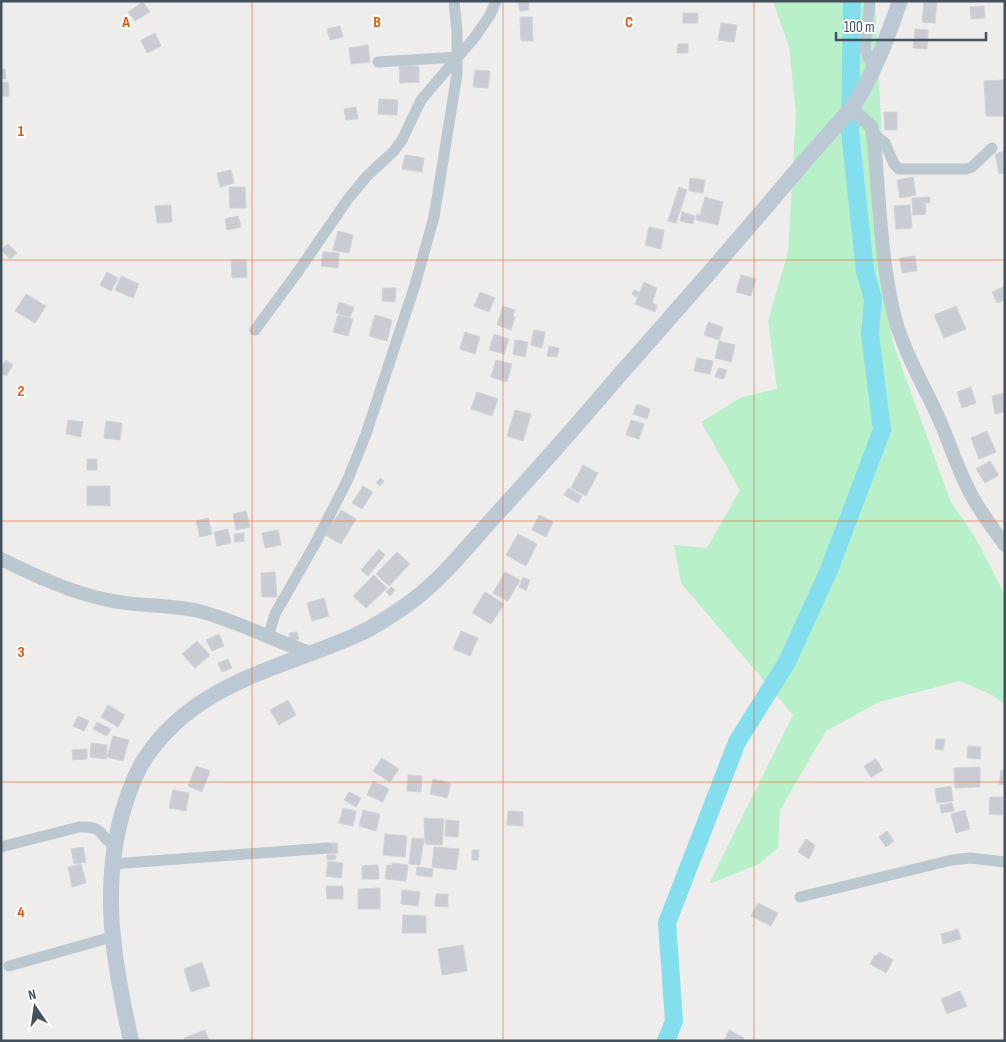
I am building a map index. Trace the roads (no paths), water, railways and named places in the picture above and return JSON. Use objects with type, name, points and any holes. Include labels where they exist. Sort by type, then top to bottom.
[{"type":"main road","points":[[131,1041],[112,937],[110,887],[112,864],[115,843],[132,784],[144,760],[159,739],[195,705],[216,692],[354,636],[380,623],[413,600],[438,579],[536,472],[851,109],[875,64],[900,1]]},
{"type":"street","points":[[268,637],[275,614],[315,544],[348,479],[366,434],[404,319],[434,217],[458,57],[454,1]]},
{"type":"street","points":[[255,330],[297,273],[348,198],[367,176],[394,151],[402,140],[421,100],[475,37],[490,15],[496,1]]},
{"type":"street","points":[[870,1],[865,49],[869,60],[875,64]]},
{"type":"street","points":[[378,62],[458,57]]},
{"type":"street","points":[[851,109],[871,126],[873,134],[886,272],[897,326],[912,365],[936,411],[972,498],[1005,545]]},
{"type":"street","points":[[873,134],[885,143],[894,164],[899,169],[967,169],[972,167],[992,148]]},
{"type":"street","points":[[1,559],[42,580],[73,592],[110,601],[194,610],[310,653]]},
{"type":"street","points":[[1,847],[79,827],[97,829],[111,844],[115,843]]},
{"type":"street","points":[[112,864],[327,848]]},
{"type":"street","points":[[800,897],[952,860],[970,858],[1005,862]]},
{"type":"street","points":[[9,966],[112,937]]},
{"type":"waterway","points":[[666,1041],[674,1021],[667,923],[737,742],[787,662],[829,570],[882,430],[870,334],[873,299],[865,271],[850,131],[852,1]]}]
